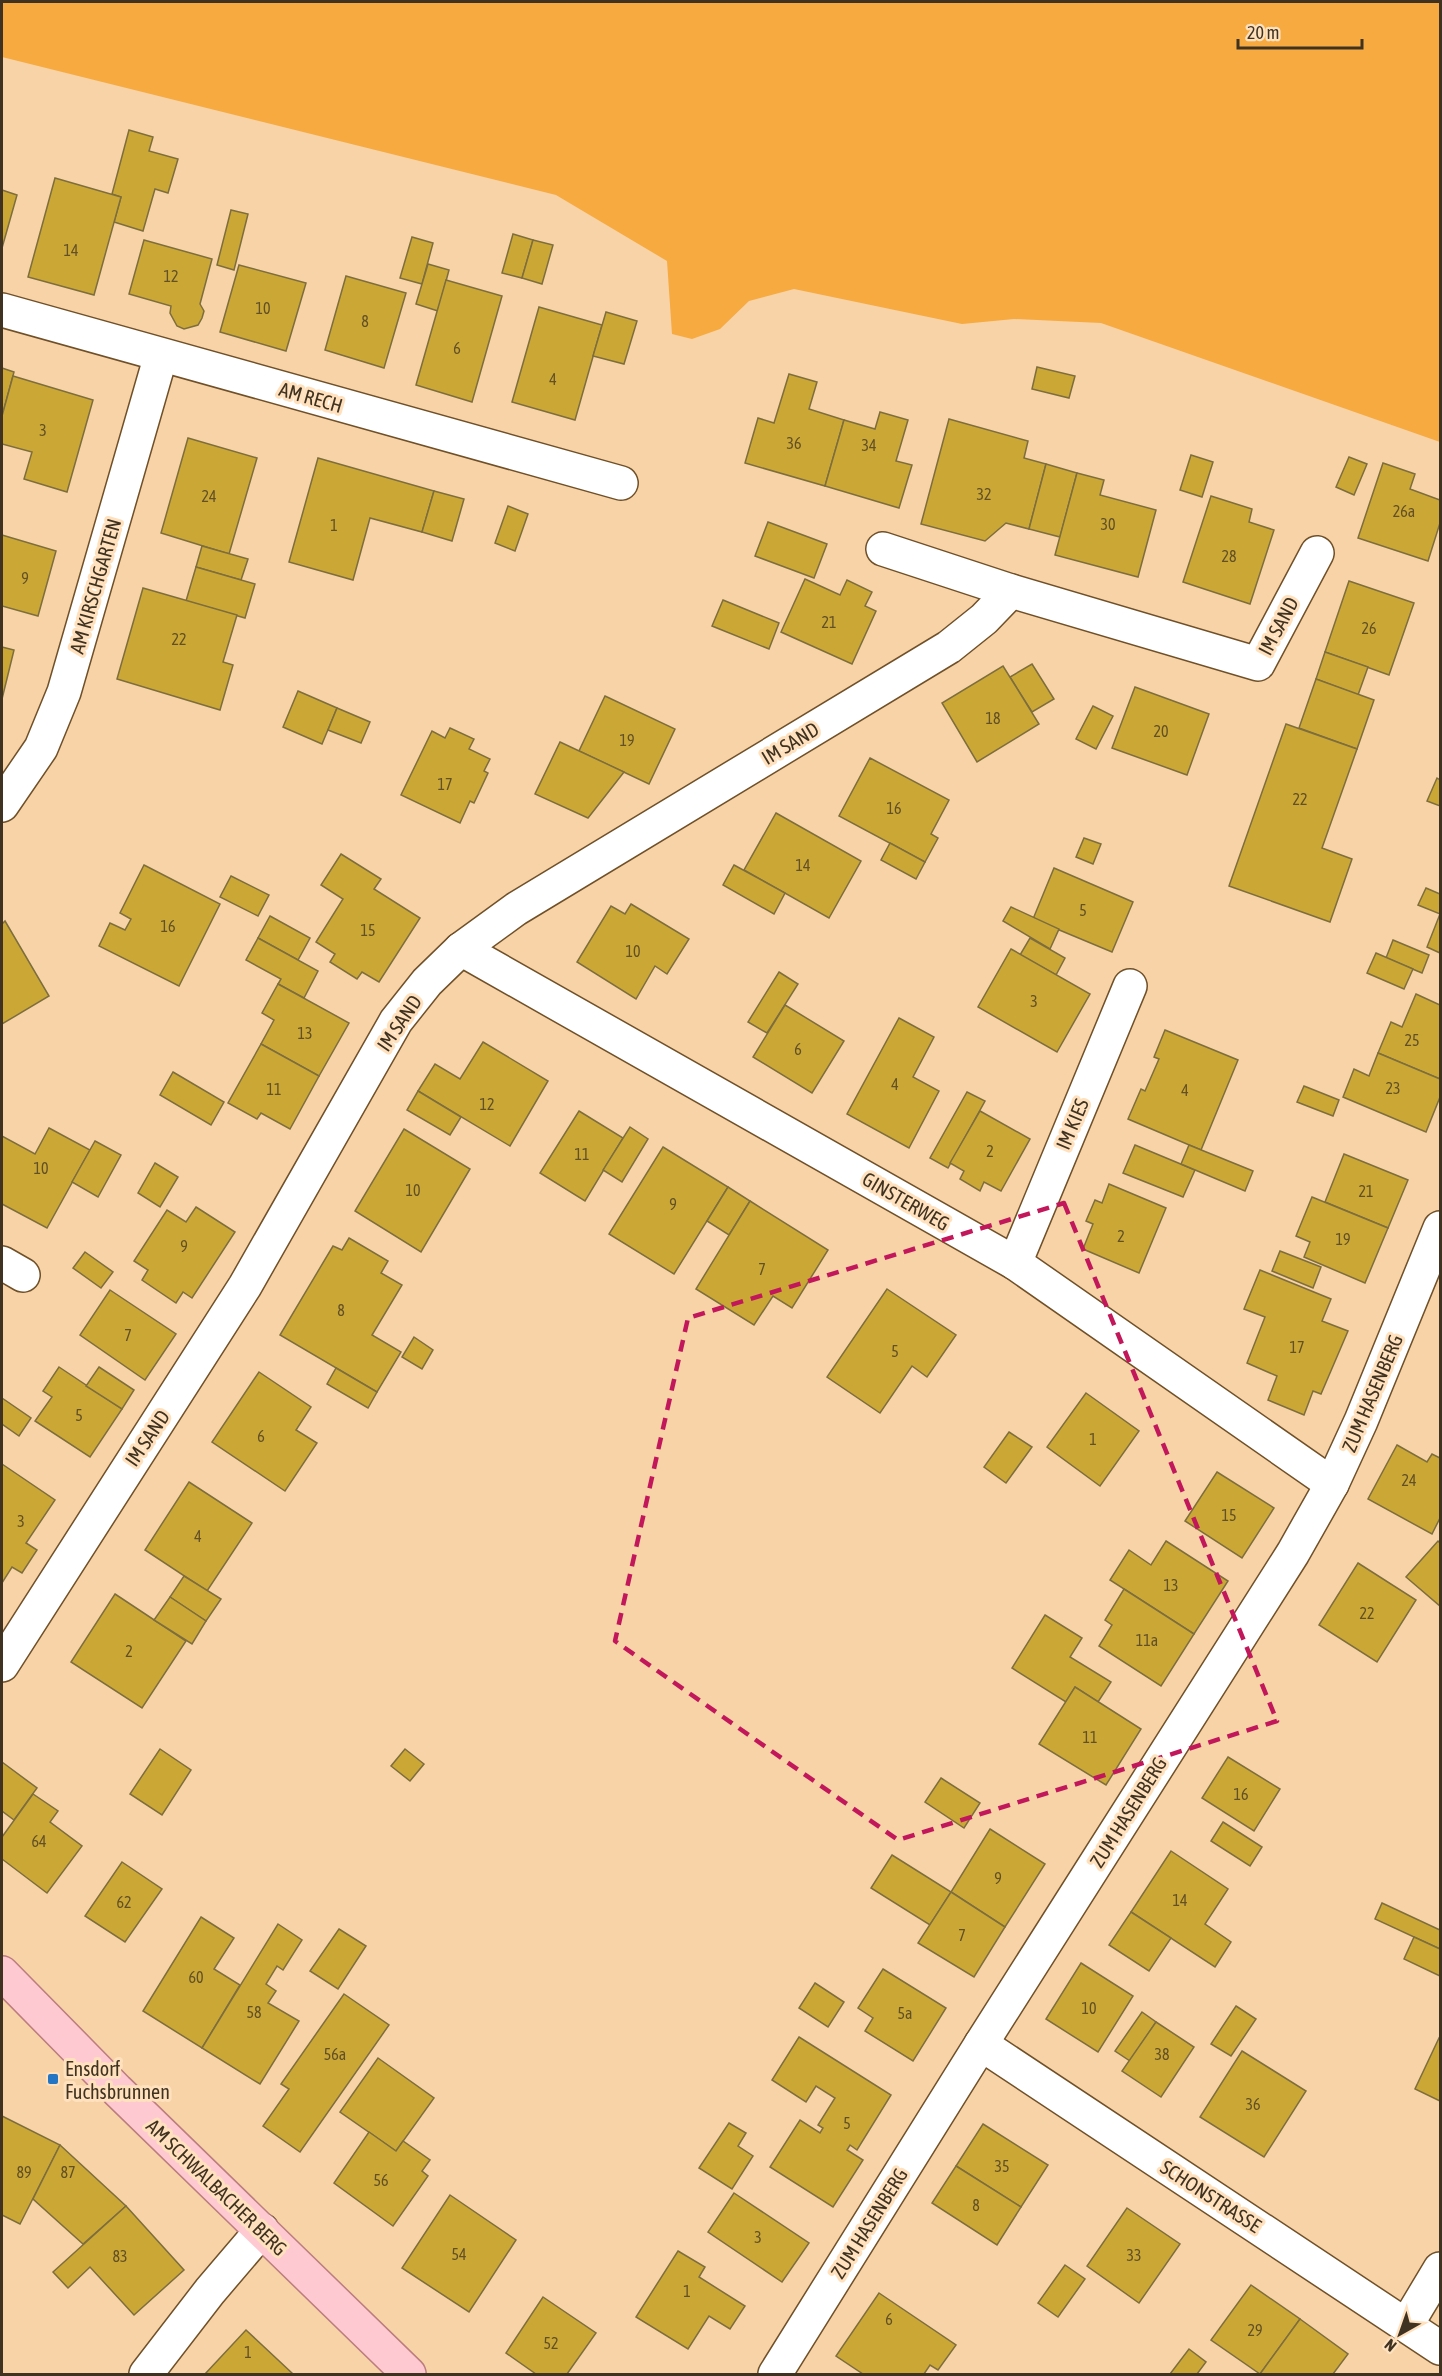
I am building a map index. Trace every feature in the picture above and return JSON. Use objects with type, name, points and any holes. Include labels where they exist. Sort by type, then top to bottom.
[{"type":"main road","name":"AM SCHWALBACHER BERG","points":[[2,1973],[117,2090],[409,2374]]},
{"type":"street","name":"AM RECH","points":[[2,310],[621,483]]},
{"type":"street","name":"AM KIRSCHGARTEN","points":[[2,805],[41,748],[64,693],[161,355]]},
{"type":"street","name":"IM SAND","points":[[883,549],[1011,591],[1257,664],[1317,553]]},
{"type":"street","name":"IM SAND","points":[[2,1665],[245,1286],[396,1021],[427,982],[461,949],[516,909],[948,647],[984,619],[1011,591]]},
{"type":"street","name":"GINSTERWEG","points":[[461,949],[1015,1263],[1332,1484]]},
{"type":"street","name":"IM KIES","points":[[1015,1263],[1130,986]]},
{"type":"street","name":"ZUM HASENBERG","points":[[775,2374],[981,2044],[1293,1553],[1332,1484],[1361,1421],[1440,1228]]},
{"type":"street","name":"SCHONSTRASSE","points":[[981,2044],[1440,2348]]},
{"type":"street","points":[[146,2374],[195,2310],[262,2230]]},
{"type":"street","points":[[1407,2324],[1440,2269]]},
{"type":"highlighted area","points":[[1064,1203],[1277,1721],[898,1840],[615,1641],[688,1318]]},
{"type":"shaded area","points":[[2,2],[1440,2],[1440,442],[1101,323],[1014,319],[962,324],[794,289],[749,301],[720,329],[692,339],[672,334],[667,261],[556,195],[2,57]]},
{"type":"building","points":[[129,130],[153,137],[149,151],[178,159],[168,193],[155,189],[143,231],[114,222],[121,197],[112,194]]},
{"type":"building","points":[[55,178],[121,197],[94,295],[28,277]]},
{"type":"building","points":[[2,190],[17,195],[2,248]]},
{"type":"building","points":[[231,210],[248,214],[234,270],[217,265]]},
{"type":"building","points":[[513,234],[533,240],[522,278],[502,273]]},
{"type":"building","points":[[412,237],[433,243],[422,284],[400,278]]},
{"type":"building","points":[[144,240],[212,259],[200,304],[204,311],[198,325],[184,329],[177,326],[170,313],[171,306],[129,294]]},
{"type":"building","points":[[533,240],[553,245],[542,284],[522,278]]},
{"type":"building","points":[[428,264],[449,270],[438,311],[416,304]]},
{"type":"building","points":[[239,265],[306,283],[286,351],[220,332]]},
{"type":"building","points":[[346,276],[406,293],[384,368],[325,350]]},
{"type":"building","points":[[446,280],[502,296],[472,402],[416,385]]},
{"type":"building","points":[[539,307],[602,325],[575,420],[512,402]]},
{"type":"building","points":[[606,312],[637,321],[624,364],[593,356]]},
{"type":"building","points":[[1037,367],[1075,376],[1069,398],[1032,389]]},
{"type":"building","points":[[2,368],[14,372],[2,416]]},
{"type":"building","points":[[789,374],[817,382],[809,409],[844,420],[825,486],[745,463],[758,418],[774,423]]},
{"type":"building","points":[[13,376],[93,400],[67,492],[24,479],[32,452],[2,444],[2,416]]},
{"type":"building","points":[[880,412],[908,420],[896,461],[912,465],[899,508],[825,486],[844,420],[875,429]]},
{"type":"building","points":[[949,419],[1028,441],[1024,458],[1046,464],[1029,529],[1006,523],[985,541],[921,524]]},
{"type":"building","points":[[188,438],[257,458],[229,554],[161,533]]},
{"type":"building","points":[[1191,455],[1213,462],[1202,497],[1180,490]]},
{"type":"building","points":[[1349,457],[1367,464],[1354,495],[1336,487]]},
{"type":"building","points":[[318,458],[434,491],[422,532],[370,518],[353,580],[289,562]]},
{"type":"building","points":[[1383,463],[1415,474],[1410,489],[1440,500],[1440,523],[1428,561],[1358,538]]},
{"type":"building","points":[[1046,464],[1077,473],[1060,537],[1029,529]]},
{"type":"building","points":[[1077,473],[1104,480],[1100,495],[1156,510],[1138,577],[1055,555]]},
{"type":"building","points":[[434,491],[464,499],[452,541],[422,532]]},
{"type":"building","points":[[1211,496],[1252,509],[1249,522],[1274,530],[1250,604],[1183,582]]},
{"type":"building","points":[[508,506],[528,514],[515,551],[495,543]]},
{"type":"building","points":[[768,522],[827,544],[814,578],[755,556]]},
{"type":"building","points":[[2,535],[56,551],[38,616],[2,606]]},
{"type":"building","points":[[202,546],[248,559],[241,580],[196,567]]},
{"type":"building","points":[[196,567],[255,584],[245,618],[186,601]]},
{"type":"building","points":[[805,579],[840,595],[847,580],[872,592],[865,606],[876,611],[852,664],[781,632]]},
{"type":"building","points":[[1349,581],[1414,603],[1389,675],[1325,652]]},
{"type":"building","points":[[143,588],[237,615],[223,662],[233,665],[220,710],[117,679]]},
{"type":"building","points":[[723,600],[779,623],[769,649],[712,626]]},
{"type":"building","points":[[2,647],[14,650],[2,699]]},
{"type":"building","points":[[1325,652],[1368,667],[1358,695],[1316,679]]},
{"type":"building","points":[[1032,664],[1054,699],[1032,712],[1010,677]]},
{"type":"building","points":[[1003,666],[1039,724],[977,762],[942,703]]},
{"type":"building","points":[[1316,679],[1374,700],[1357,749],[1299,728]]},
{"type":"building","points":[[1135,687],[1209,714],[1187,775],[1112,748]]},
{"type":"building","points":[[298,691],[337,708],[322,744],[283,727]]},
{"type":"building","points":[[605,696],[675,729],[649,784],[579,751]]},
{"type":"building","points":[[1093,706],[1113,716],[1096,749],[1076,739]]},
{"type":"building","points":[[337,708],[370,722],[361,743],[328,730]]},
{"type":"building","points":[[1286,724],[1357,749],[1322,848],[1352,859],[1330,922],[1229,886]]},
{"type":"building","points":[[450,728],[474,739],[469,749],[490,759],[484,771],[488,773],[474,803],[470,801],[460,823],[401,795],[432,731],[445,738]]},
{"type":"building","points":[[560,742],[624,772],[588,818],[535,794]]},
{"type":"building","points":[[870,758],[949,800],[931,834],[938,838],[925,862],[839,816]]},
{"type":"building","points":[[1437,778],[1440,780],[1440,806],[1427,801]]},
{"type":"building","points":[[776,813],[861,861],[829,918],[744,870]]},
{"type":"building","points":[[1084,838],[1101,844],[1093,864],[1076,857]]},
{"type":"building","points":[[890,843],[925,862],[916,879],[881,860]]},
{"type":"building","points":[[341,854],[381,879],[374,889],[420,918],[379,982],[362,972],[357,979],[330,962],[335,954],[316,942],[343,899],[321,885]]},
{"type":"building","points":[[144,865],[220,904],[179,986],[99,946],[110,923],[125,930],[131,919],[120,913]]},
{"type":"building","points":[[734,865],[785,893],[774,914],[723,885]]},
{"type":"building","points":[[1054,868],[1133,902],[1112,952],[1033,919]]},
{"type":"building","points":[[231,876],[269,895],[258,916],[220,897]]},
{"type":"building","points":[[1426,888],[1440,894],[1440,914],[1418,905]]},
{"type":"building","points":[[631,904],[689,939],[667,974],[655,966],[636,999],[577,962],[611,906],[625,914]]},
{"type":"building","points":[[1011,907],[1059,929],[1050,949],[1003,921]]},
{"type":"building","points":[[1440,914],[1440,953],[1427,947]]},
{"type":"building","points":[[270,916],[310,938],[298,960],[258,938]]},
{"type":"building","points":[[5,921],[49,996],[2,1024],[2,924]]},
{"type":"building","points":[[258,938],[318,971],[304,998],[278,984],[281,979],[246,960]]},
{"type":"building","points":[[1030,938],[1065,958],[1056,975],[1020,955]]},
{"type":"building","points":[[1393,940],[1429,955],[1422,973],[1386,958]]},
{"type":"building","points":[[1011,949],[1090,994],[1057,1052],[978,1007]]},
{"type":"building","points":[[1376,953],[1413,969],[1404,989],[1367,973]]},
{"type":"building","points":[[779,972],[798,984],[767,1033],[748,1022]]},
{"type":"building","points":[[278,984],[349,1023],[319,1076],[261,1044],[274,1020],[262,1013]]},
{"type":"building","points":[[1416,994],[1440,1005],[1440,1079],[1378,1053],[1391,1022],[1402,1027]]},
{"type":"building","points":[[785,1005],[844,1041],[812,1093],[753,1057]]},
{"type":"building","points":[[899,1018],[934,1037],[913,1077],[939,1091],[909,1148],[847,1114]]},
{"type":"building","points":[[1165,1030],[1238,1060],[1201,1150],[1128,1119],[1141,1089],[1145,1091],[1159,1059],[1154,1057]]},
{"type":"building","points":[[483,1042],[548,1081],[510,1146],[418,1091],[435,1064],[460,1079]]},
{"type":"building","points":[[261,1044],[319,1076],[290,1129],[261,1113],[257,1119],[228,1103]]},
{"type":"building","points":[[1378,1053],[1440,1079],[1440,1097],[1426,1132],[1343,1097],[1354,1069],[1369,1076]]},
{"type":"building","points":[[173,1072],[224,1102],[211,1125],[160,1095]]},
{"type":"building","points":[[1304,1086],[1339,1100],[1333,1116],[1297,1102]]},
{"type":"building","points":[[418,1091],[461,1117],[450,1135],[407,1110]]},
{"type":"building","points":[[967,1092],[985,1101],[948,1168],[930,1158]]},
{"type":"building","points":[[579,1111],[623,1138],[585,1201],[540,1173]]},
{"type":"building","points":[[980,1111],[1030,1139],[1001,1191],[984,1182],[980,1191],[960,1179],[964,1171],[950,1163]]},
{"type":"building","points":[[630,1127],[648,1139],[622,1182],[603,1170]]},
{"type":"building","points":[[49,1128],[90,1150],[47,1228],[2,1204],[2,1136],[35,1154]]},
{"type":"building","points":[[404,1129],[470,1169],[421,1252],[355,1211]]},
{"type":"building","points":[[95,1141],[121,1155],[98,1197],[72,1182]]},
{"type":"building","points":[[1135,1145],[1195,1170],[1183,1197],[1123,1173]]},
{"type":"building","points":[[1189,1145],[1253,1171],[1245,1191],[1181,1164]]},
{"type":"building","points":[[663,1147],[728,1187],[674,1274],[609,1234]]},
{"type":"building","points":[[1344,1154],[1408,1180],[1388,1228],[1325,1202]]},
{"type":"building","points":[[155,1163],[178,1177],[160,1207],[138,1193]]},
{"type":"building","points":[[1109,1184],[1166,1208],[1139,1273],[1083,1249],[1093,1224],[1086,1221],[1095,1200],[1102,1203]]},
{"type":"building","points":[[728,1187],[750,1201],[729,1235],[707,1221]]},
{"type":"building","points":[[1312,1197],[1388,1228],[1365,1283],[1304,1257],[1310,1242],[1296,1236]]},
{"type":"building","points":[[750,1201],[828,1250],[792,1308],[773,1296],[754,1325],[696,1289]]},
{"type":"building","points":[[196,1207],[235,1232],[192,1298],[183,1292],[176,1303],[142,1280],[148,1270],[134,1261],[167,1210],[186,1222]]},
{"type":"building","points":[[349,1238],[388,1261],[381,1273],[402,1285],[372,1335],[401,1352],[377,1392],[280,1335],[333,1246],[342,1250]]},
{"type":"building","points":[[1280,1251],[1321,1267],[1313,1288],[1272,1271]]},
{"type":"building","points":[[85,1252],[113,1272],[101,1288],[73,1268]]},
{"type":"building","points":[[1260,1270],[1331,1299],[1322,1321],[1348,1331],[1321,1394],[1313,1391],[1304,1415],[1268,1400],[1277,1376],[1247,1363],[1265,1317],[1244,1309]]},
{"type":"building","points":[[887,1289],[956,1335],[927,1377],[912,1366],[880,1413],[827,1377]]},
{"type":"building","points":[[110,1290],[176,1334],[145,1380],[80,1335]]},
{"type":"building","points":[[414,1337],[433,1350],[422,1369],[402,1357]]},
{"type":"building","points":[[59,1367],[122,1409],[90,1457],[35,1421],[52,1397],[43,1391]]},
{"type":"building","points":[[99,1367],[134,1390],[122,1409],[86,1386]]},
{"type":"building","points":[[336,1368],[377,1392],[368,1408],[327,1384]]},
{"type":"building","points":[[259,1372],[311,1407],[296,1430],[317,1443],[285,1491],[212,1442]]},
{"type":"building","points":[[1086,1393],[1139,1431],[1100,1486],[1047,1447]]},
{"type":"building","points":[[2,1398],[31,1418],[19,1436],[2,1424]]},
{"type":"building","points":[[1009,1432],[1032,1447],[1006,1483],[984,1467]]},
{"type":"building","points":[[1397,1445],[1427,1462],[1432,1454],[1440,1458],[1440,1518],[1432,1534],[1368,1499]]},
{"type":"building","points":[[2,1464],[55,1500],[26,1543],[37,1550],[22,1573],[12,1567],[2,1583]]},
{"type":"building","points":[[1217,1472],[1274,1508],[1242,1558],[1185,1521]]},
{"type":"building","points":[[189,1482],[252,1523],[207,1591],[145,1550]]},
{"type":"building","points":[[1166,1541],[1228,1581],[1194,1634],[1110,1580],[1129,1550],[1151,1565]]},
{"type":"building","points":[[1438,1541],[1440,1543],[1440,1606],[1406,1577]]},
{"type":"building","points":[[1358,1563],[1416,1600],[1377,1662],[1319,1625]]},
{"type":"building","points":[[184,1576],[221,1599],[206,1621],[170,1597]]},
{"type":"building","points":[[1124,1589],[1194,1634],[1161,1686],[1099,1646],[1112,1625],[1105,1620]]},
{"type":"building","points":[[115,1594],[186,1641],[142,1708],[71,1662]]},
{"type":"building","points":[[170,1597],[206,1621],[192,1644],[154,1620]]},
{"type":"building","points":[[1045,1615],[1082,1638],[1070,1657],[1111,1682],[1098,1702],[1075,1687],[1066,1702],[1012,1668]]},
{"type":"building","points":[[1075,1687],[1141,1729],[1106,1785],[1039,1744]]},
{"type":"building","points":[[160,1749],[191,1770],[162,1815],[130,1794]]},
{"type":"building","points":[[405,1749],[424,1764],[410,1781],[391,1766]]},
{"type":"building","points":[[1228,1757],[1280,1789],[1254,1831],[1202,1798]]},
{"type":"building","points":[[2,1762],[37,1788],[14,1820],[2,1811]]},
{"type":"building","points":[[941,1778],[980,1803],[964,1828],[925,1802]]},
{"type":"building","points":[[33,1794],[58,1811],[50,1822],[82,1846],[47,1893],[2,1859],[2,1837]]},
{"type":"building","points":[[1223,1822],[1262,1847],[1250,1866],[1211,1841]]},
{"type":"building","points":[[990,1829],[1045,1864],[1005,1927],[951,1892]]},
{"type":"building","points":[[1171,1851],[1228,1889],[1205,1924],[1231,1942],[1215,1967],[1131,1912]]},
{"type":"building","points":[[892,1855],[951,1892],[930,1925],[871,1888]]},
{"type":"building","points":[[122,1862],[162,1889],[125,1942],[85,1916]]},
{"type":"building","points":[[951,1892],[1005,1927],[974,1977],[918,1943]]},
{"type":"building","points":[[1382,1903],[1440,1930],[1440,1949],[1375,1919]]},
{"type":"building","points":[[1131,1912],[1171,1938],[1149,1971],[1109,1945]]},
{"type":"building","points":[[201,1917],[234,1938],[214,1969],[240,1985],[202,2048],[143,2011]]},
{"type":"building","points":[[278,1924],[302,1940],[283,1970],[277,1966],[266,1984],[276,1991],[268,2003],[299,2021],[260,2084],[202,2048]]},
{"type":"building","points":[[339,1929],[366,1946],[338,1989],[310,1971]]},
{"type":"building","points":[[1414,1937],[1440,1949],[1440,1976],[1404,1959]]},
{"type":"building","points":[[1081,1963],[1133,1996],[1098,2052],[1046,2019]]},
{"type":"building","points":[[883,1969],[946,2008],[913,2061],[865,2031],[873,2018],[858,2008]]},
{"type":"building","points":[[815,1983],[844,2002],[828,2027],[799,2008]]},
{"type":"building","points":[[344,1994],[389,2025],[300,2152],[263,2126],[289,2089],[281,2084]]},
{"type":"building","points":[[1236,2006],[1256,2019],[1231,2056],[1211,2044]]},
{"type":"building","points":[[1142,2012],[1156,2022],[1130,2061],[1115,2051]]},
{"type":"building","points":[[1156,2022],[1194,2047],[1161,2097],[1122,2071]]},
{"type":"building","points":[[799,2037],[891,2095],[857,2150],[850,2145],[847,2150],[863,2160],[833,2207],[770,2167],[800,2120],[820,2133],[823,2128],[818,2125],[835,2098],[816,2086],[806,2102],[772,2080]]},
{"type":"building","points":[[1440,2039],[1440,2101],[1415,2089]]},
{"type":"building","points":[[1242,2051],[1306,2091],[1264,2157],[1200,2117]]},
{"type":"building","points":[[378,2058],[434,2098],[396,2151],[340,2112]]},
{"type":"building","points":[[2,2116],[60,2145],[20,2224],[2,2215]]},
{"type":"building","points":[[729,2123],[746,2133],[738,2146],[753,2156],[732,2189],[699,2168]]},
{"type":"building","points":[[983,2124],[1048,2165],[1021,2207],[956,2166]]},
{"type":"building","points":[[369,2132],[396,2151],[403,2141],[430,2160],[422,2171],[428,2176],[393,2226],[334,2183]]},
{"type":"building","points":[[60,2145],[126,2206],[83,2244],[33,2199]]},
{"type":"building","points":[[956,2166],[1021,2207],[997,2245],[932,2203]]},
{"type":"building","points":[[734,2193],[809,2243],[782,2282],[708,2232]]},
{"type":"building","points":[[450,2195],[516,2240],[469,2312],[402,2268]]},
{"type":"building","points":[[126,2206],[184,2270],[134,2315],[90,2267],[68,2288],[53,2272]]},
{"type":"building","points":[[1127,2208],[1180,2244],[1139,2303],[1087,2266]]},
{"type":"building","points":[[678,2251],[705,2267],[699,2277],[745,2306],[730,2329],[709,2316],[688,2349],[636,2317]]},
{"type":"building","points":[[1065,2265],[1085,2279],[1058,2317],[1038,2303]]},
{"type":"building","points":[[1251,2285],[1300,2319],[1260,2374],[1211,2340]]},
{"type":"building","points":[[879,2293],[956,2345],[938,2370],[930,2365],[924,2374],[863,2374],[836,2356]]},
{"type":"building","points":[[543,2297],[596,2333],[567,2374],[536,2374],[506,2353]]},
{"type":"building","points":[[1300,2319],[1348,2354],[1333,2374],[1260,2374]]},
{"type":"building","points":[[246,2330],[293,2374],[205,2374]]},
{"type":"building","points":[[1189,2349],[1206,2362],[1197,2374],[1170,2374]]},
{"type":"place","name":"Ensdorf Fuchsbrunnen","points":[[53,2079]]}]
